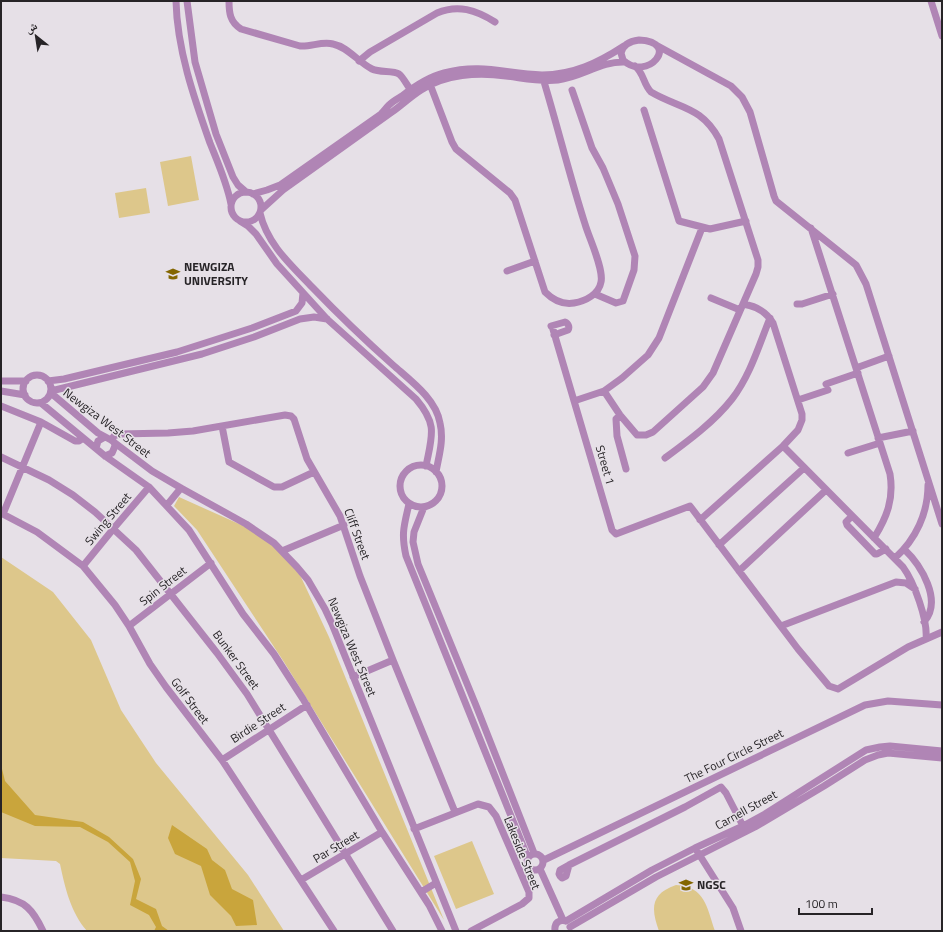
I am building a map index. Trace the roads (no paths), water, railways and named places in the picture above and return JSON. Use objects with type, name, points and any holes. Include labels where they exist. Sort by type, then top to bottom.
[{"type":"street","points":[[229,1],[229,12],[231,19],[236,26],[241,29],[300,46],[308,47],[325,43],[339,46],[359,61],[375,70],[399,74],[410,89]]},
{"type":"street","points":[[931,1],[939,14],[942,36]]},
{"type":"street","points":[[176,2],[179,7],[183,7],[187,2]]},
{"type":"street","points":[[176,2],[184,57],[194,95],[228,191],[234,217],[248,226],[256,234],[277,264],[327,319],[416,399],[426,411],[431,424],[432,437],[426,466]]},
{"type":"street","points":[[187,2],[191,37],[198,74],[216,134],[232,177],[238,185],[260,200],[263,226],[269,238],[283,257],[342,318],[421,391],[433,405],[440,422],[442,441],[436,472]]},
{"type":"street","points":[[359,61],[370,52],[437,13],[446,10],[456,8],[471,10],[495,22]]},
{"type":"street","points":[[180,36],[185,34],[191,37]]},
{"type":"street","points":[[543,78],[582,68],[607,57],[631,42],[639,40],[648,41],[727,83],[742,97],[750,112],[775,198],[781,205],[856,264],[862,274],[942,524]]},
{"type":"street","points":[[656,45],[659,51],[658,58]]},
{"type":"street","points":[[624,46],[621,50],[621,55],[625,62]]},
{"type":"street","points":[[644,78],[651,64],[658,58],[681,58]]},
{"type":"street","points":[[240,221],[249,222],[254,220],[281,187],[396,109],[408,98],[443,73],[475,68],[543,78],[568,78],[580,75],[606,64],[625,62],[635,66],[651,64]]},
{"type":"street","points":[[604,391],[620,415],[637,435],[646,435],[653,432],[704,387],[713,373],[758,267],[758,260],[746,221],[715,131],[707,121],[697,113],[651,92],[646,86],[640,71],[635,66]]},
{"type":"street","points":[[429,82],[456,149],[510,193],[515,200],[545,292],[554,299],[565,303],[576,303],[596,294],[601,282],[600,270],[585,224],[543,78]]},
{"type":"street","points":[[328,154],[383,112],[410,89],[429,82]]},
{"type":"street","points":[[572,90],[592,148],[603,168],[618,204],[635,259],[633,275],[623,301],[616,303],[596,294]]},
{"type":"street","points":[[392,103],[396,109]]},
{"type":"street","points":[[644,110],[678,219],[681,222],[710,229],[746,221]]},
{"type":"street","points":[[231,204],[236,195],[281,187]]},
{"type":"street","points":[[574,401],[604,391],[622,378],[648,355],[659,338],[702,228]]},
{"type":"street","points":[[811,228],[890,474],[892,491],[891,500],[886,516],[874,538]]},
{"type":"street","points":[[819,250],[828,242]]},
{"type":"street","points":[[507,271],[535,261]]},
{"type":"street","points":[[48,381],[64,379],[202,345],[252,328],[296,311],[302,303],[303,293]]},
{"type":"street","points":[[797,304],[802,304],[833,294]]},
{"type":"street","points":[[711,298],[741,307],[758,308],[770,318],[773,323],[802,414],[798,430],[783,446],[700,520],[781,626],[827,684],[834,689],[838,689],[886,660],[926,639],[939,634]]},
{"type":"street","points":[[296,311],[300,319]]},
{"type":"street","points":[[51,392],[202,354],[254,337],[300,319],[314,317],[327,319]]},
{"type":"street","points":[[665,458],[710,422],[732,399],[750,367],[770,318]]},
{"type":"street","name":"Street 1","points":[[554,335],[568,330],[568,324],[564,322],[551,326],[612,530],[616,534],[690,506],[700,520]]},
{"type":"street","points":[[367,355],[373,348]]},
{"type":"street","points":[[798,400],[889,356]]},
{"type":"street","points":[[25,395],[24,388],[26,381],[31,377],[37,376],[43,377],[48,381],[51,387],[51,392],[42,403],[32,402],[25,395],[2,391],[4,381],[26,381]]},
{"type":"street","name":"Newgiza West Street","points":[[51,392],[96,430],[152,471],[260,533],[282,551],[308,580],[325,609],[456,931]]},
{"type":"street","name":"Newgiza West Street","points":[[42,403],[105,456],[149,487],[189,530],[243,614],[274,654],[307,705],[382,832],[421,892],[442,931]]},
{"type":"street","points":[[1,406],[41,422],[75,441],[79,441],[83,438]]},
{"type":"street","points":[[58,417],[67,406]]},
{"type":"street","name":"Cliff Street","points":[[110,440],[114,436],[120,434],[168,433],[222,426],[285,415],[291,416],[296,422],[303,448],[314,472],[335,506],[344,525],[360,576],[455,812]]},
{"type":"street","points":[[620,415],[616,419],[617,436],[626,469]]},
{"type":"street","points":[[2,514],[41,422]]},
{"type":"street","points":[[58,431],[64,423]]},
{"type":"street","points":[[222,426],[228,462],[274,487],[282,487],[314,472]]},
{"type":"street","points":[[848,453],[879,440],[912,430]]},
{"type":"street","points":[[96,448],[98,441],[110,440],[115,446],[112,453],[105,456]]},
{"type":"street","points":[[783,446],[903,566],[910,577],[915,590],[925,624],[926,639]]},
{"type":"street","name":"Bunker Street","points":[[1,457],[49,480],[73,495],[114,528],[136,550],[232,672],[251,700],[393,931]]},
{"type":"street","points":[[415,466],[426,466],[436,472],[441,480],[441,492],[435,502],[424,507],[418,507],[409,504],[404,499],[401,493],[401,480],[409,469],[415,466]]},
{"type":"street","points":[[719,545],[804,468]]},
{"type":"street","points":[[895,558],[916,533],[925,511],[927,477]]},
{"type":"street","name":"Swing Street","points":[[83,566],[149,487]]},
{"type":"street","points":[[167,505],[181,488]]},
{"type":"street","points":[[739,571],[826,490]]},
{"type":"street","points":[[409,504],[403,530],[403,543],[406,556],[531,855]]},
{"type":"street","points":[[424,507],[414,532],[413,542],[418,564],[477,708],[531,855],[527,862],[528,866],[531,869],[538,870]]},
{"type":"street","points":[[925,511],[930,509],[938,510]]},
{"type":"street","name":"Golf Street","points":[[2,514],[37,532],[83,566],[115,605],[129,626],[150,664],[222,760],[334,931]]},
{"type":"street","points":[[852,516],[846,522],[847,525],[875,554],[886,548]]},
{"type":"street","points":[[282,551],[344,525]]},
{"type":"street","points":[[904,549],[919,565],[931,594],[932,609],[931,614],[925,624]]},
{"type":"street","name":"Spin Street","points":[[129,626],[211,563]]},
{"type":"street","points":[[896,582],[902,575],[903,566]]},
{"type":"street","points":[[781,626],[896,582],[906,583],[915,590]]},
{"type":"street","points":[[925,624],[939,634]]},
{"type":"street","points":[[353,676],[393,660]]},
{"type":"street","name":"The Four Circle Street","points":[[544,860],[865,705],[888,701],[942,705]]},
{"type":"street","name":"Birdie Street","points":[[222,760],[307,705]]},
{"type":"street","name":"Carnell Street","points":[[697,851],[748,831],[866,750],[890,746],[942,751]]},
{"type":"street","name":"Carnell Street","points":[[561,926],[654,873],[743,826],[824,786],[865,760],[888,753],[942,758]]},
{"type":"street","points":[[569,865],[721,787],[726,793],[743,826]]},
{"type":"street","name":"Lakeside Street","points":[[414,829],[478,804],[489,807],[493,811],[529,896],[528,899],[522,904],[471,931]]},
{"type":"street","name":"Par Street","points":[[301,880],[382,832]]},
{"type":"street","points":[[697,851],[733,908],[741,931]]},
{"type":"street","points":[[531,855],[540,855],[544,860],[543,865],[538,870]]},
{"type":"street","points":[[538,870],[561,926]]},
{"type":"street","points":[[421,892],[436,883]]},
{"type":"street","points":[[1,896],[14,899],[26,905],[35,915],[43,931]]},
{"type":"place","name":"NEWGIZA UNIVERSITY","points":[[173,274]]},
{"type":"place","name":"NGSC","points":[[686,885]]}]
